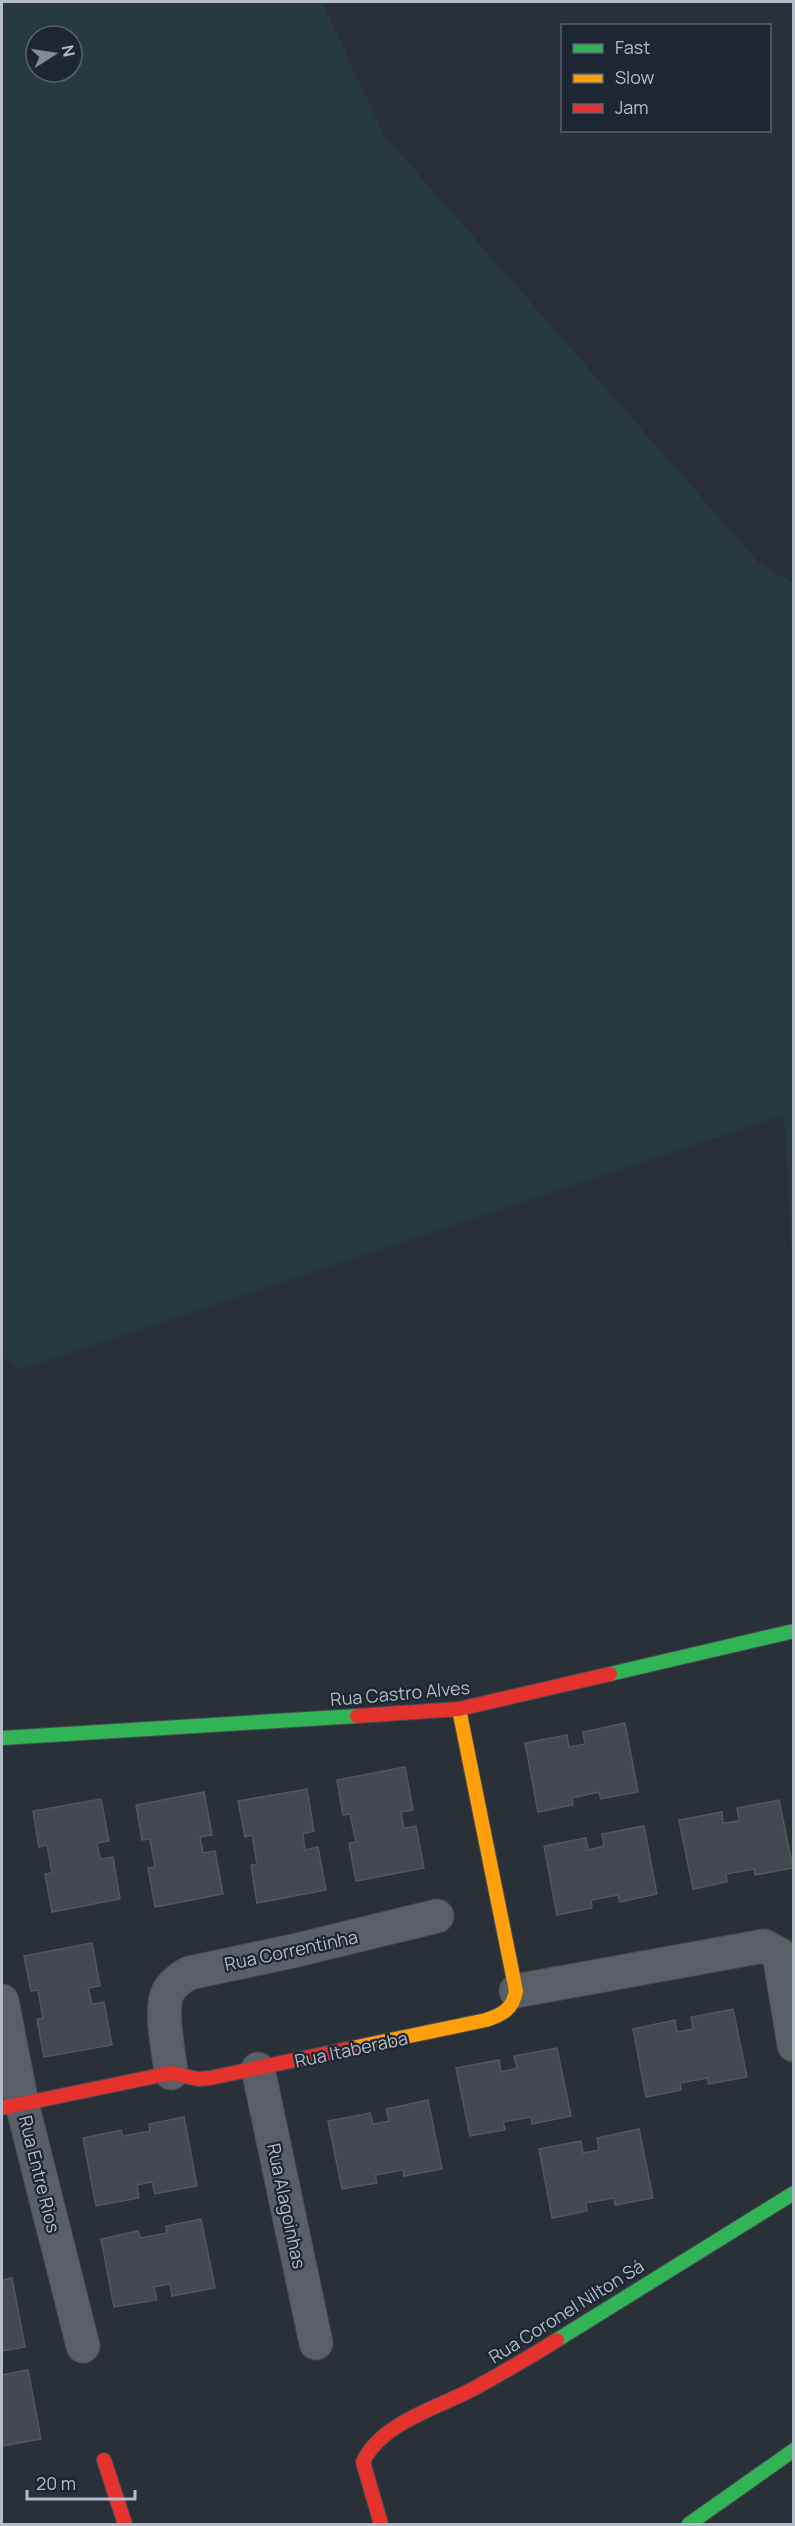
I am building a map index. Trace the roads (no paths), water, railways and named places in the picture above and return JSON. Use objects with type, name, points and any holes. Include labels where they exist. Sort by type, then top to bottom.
[{"type":"street","name":"Rua Castro Alves","points":[[2,1738],[459,1709],[794,1631]]},
{"type":"street","points":[[459,1709],[516,1991],[764,1946],[779,1954],[794,2045]]},
{"type":"street","name":"Rua Correntinha","points":[[171,2073],[164,2008],[167,1993],[176,1981],[189,1973],[293,1951],[437,1916]]},
{"type":"street","name":"Rua Itaberaba","points":[[171,2073],[198,2079],[258,2069],[501,2015],[515,2003],[516,1991]]},
{"type":"street","name":"Rua Entre Rios","points":[[2,2001],[12,2106],[83,2346]]},
{"type":"street","name":"Rua Alagoinhas","points":[[258,2069],[316,2343]]},
{"type":"street","points":[[12,2106],[171,2073]]},
{"type":"street","name":"Rua Coronel Nilton Sá","points":[[381,2524],[363,2462],[366,2452],[397,2428],[471,2390],[794,2193]]},
{"type":"street","points":[[689,2524],[794,2450]]},
{"type":"street","points":[[104,2460],[125,2524]]}]
